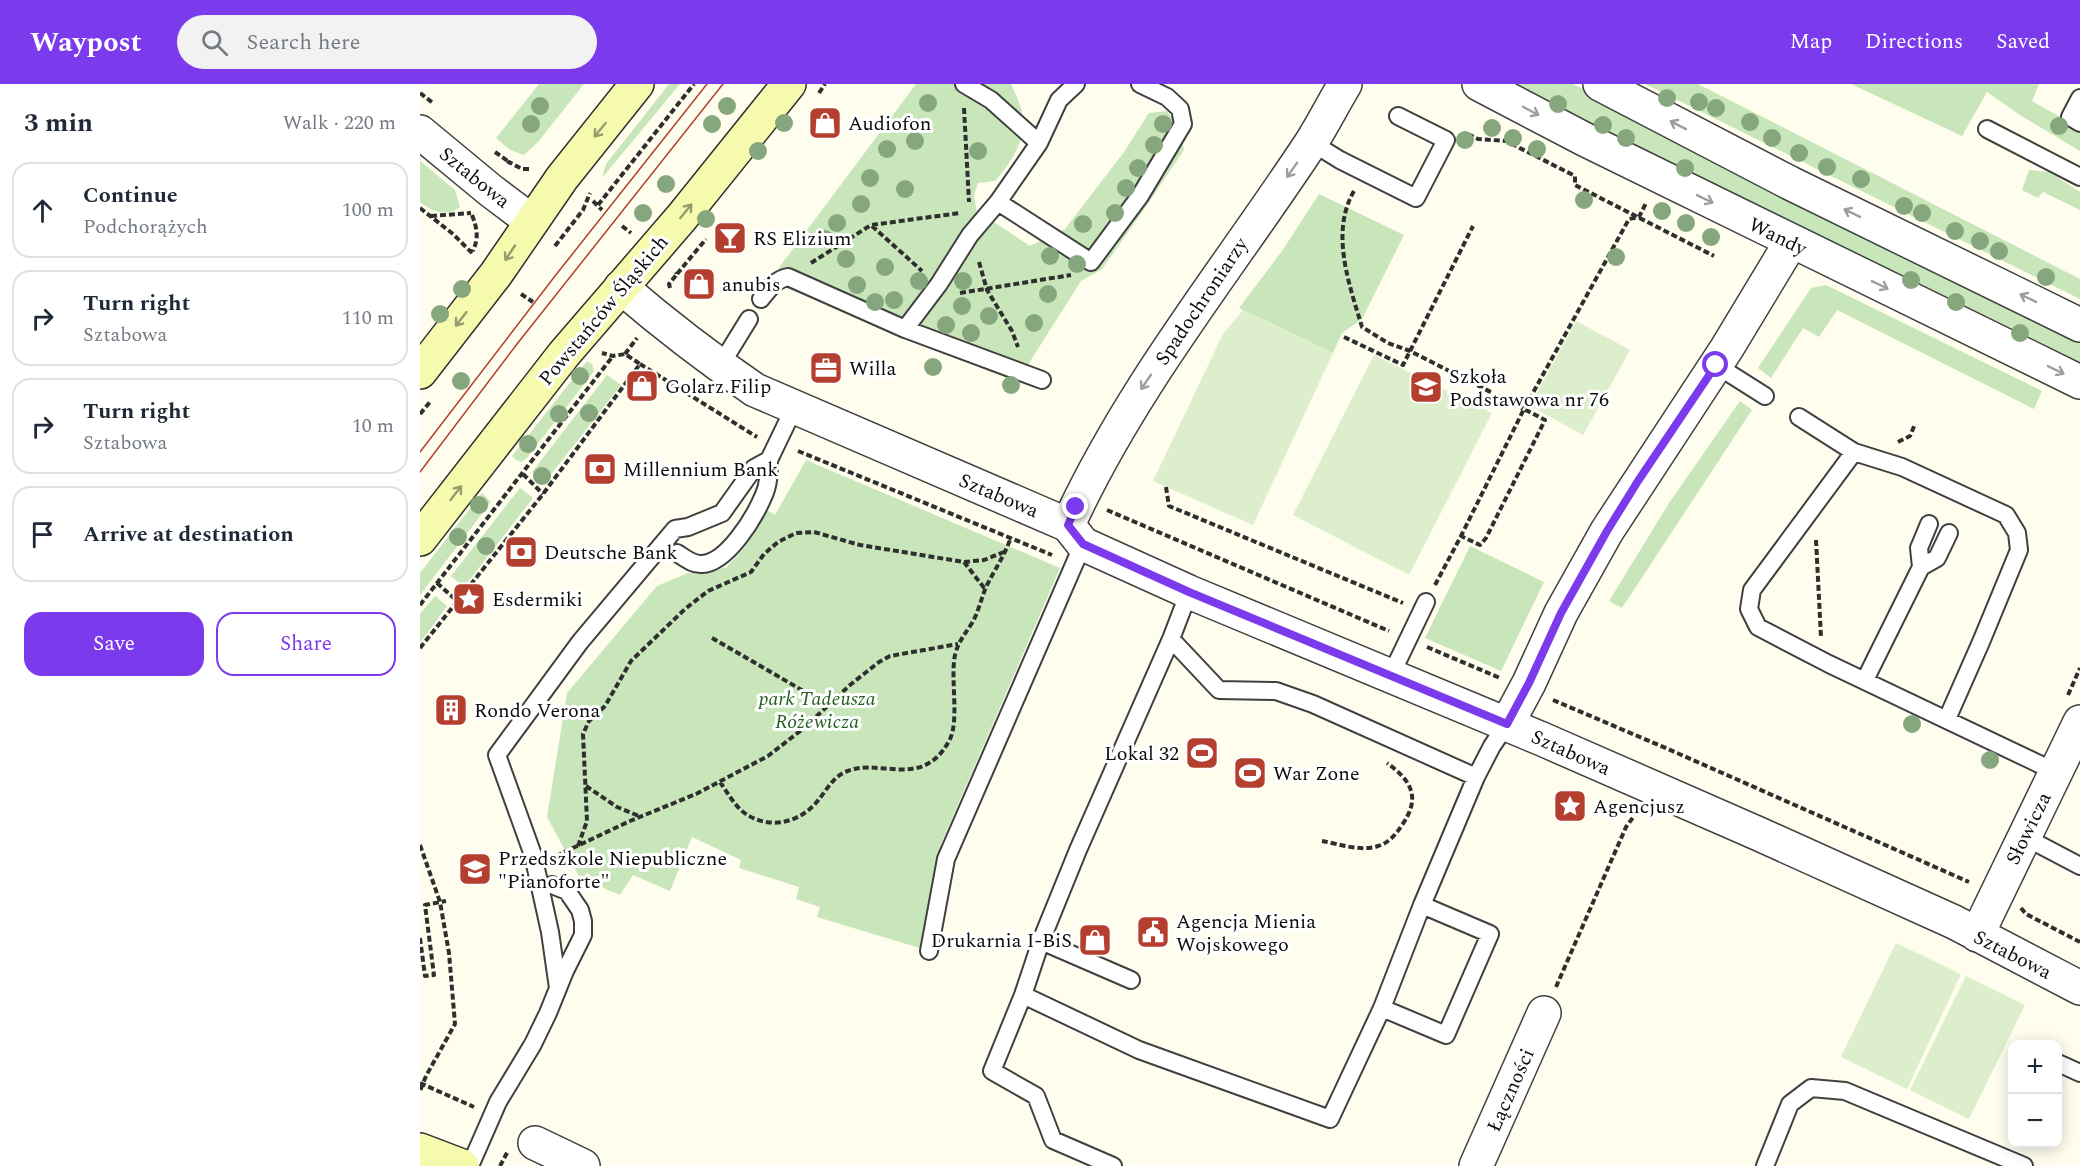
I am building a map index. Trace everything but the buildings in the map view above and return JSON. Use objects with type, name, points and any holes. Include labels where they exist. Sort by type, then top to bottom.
[{"type":"main road","points":[[420,372],[496,274],[571,166],[637,84]]},
{"type":"main road","name":"Powstańców Śląskich","points":[[420,539],[564,354],[682,217],[789,84]]},
{"type":"main road","points":[[420,1150],[462,1166]]},
{"type":"street","name":"Spadochroniarzy","points":[[1076,534],[1111,440],[1141,390],[1311,142],[1345,84]]},
{"type":"street","name":"Wandy","points":[[1479,84],[1791,242],[2080,382]]},
{"type":"street","points":[[1600,84],[1790,183],[2080,325]]},
{"type":"street","name":"Sztabowa","points":[[420,132],[531,221]]},
{"type":"street","points":[[1507,724],[1529,683],[1561,613],[1607,531],[1716,365],[1791,242]]},
{"type":"street","name":"Sztabowa","points":[[621,287],[653,315],[755,390],[1076,534],[1189,592],[1507,724],[1954,922],[2080,988]]},
{"type":"street","name":"Słowicza","points":[[1977,935],[2080,722]]},
{"type":"street","name":"Łączności","points":[[1476,1166],[1544,1013]]},
{"type":"street","points":[[521,1148],[583,1166]]},
{"type":"lane","points":[[964,84],[991,100],[1039,143]]},
{"type":"lane","points":[[905,330],[930,297],[970,235],[998,202],[1039,143],[1059,100],[1076,84]]},
{"type":"lane","points":[[998,202],[1091,262],[1140,196],[1183,124],[1180,109],[1167,97],[1140,84]]},
{"type":"lane","points":[[2080,98],[2070,117],[2080,123]]},
{"type":"lane","points":[[1311,142],[1340,160],[1416,198],[1446,140],[1398,116]]},
{"type":"lane","points":[[1987,129],[2080,177]]},
{"type":"lane","points":[[761,299],[770,287],[782,278],[788,277],[905,330],[1035,377]]},
{"type":"lane","points":[[720,366],[749,320]]},
{"type":"lane","points":[[1716,365],[1765,396]]},
{"type":"lane","points":[[677,554],[694,563],[702,564],[721,558],[730,549],[764,496],[769,477],[769,460],[794,408]]},
{"type":"lane","points":[[1799,417],[1854,452],[1902,467],[2006,515],[2017,532],[2019,550],[1982,642],[1947,719]]},
{"type":"lane","points":[[1854,452],[1752,590],[1749,609],[1758,627],[1829,664],[2056,772]]},
{"type":"lane","points":[[558,988],[550,932],[532,855],[497,755],[580,642],[675,529],[687,527],[722,513],[754,468],[769,460]]},
{"type":"lane","points":[[1865,680],[1921,567],[1919,548],[1929,524]]},
{"type":"lane","points":[[1921,567],[1937,558],[1949,533]]},
{"type":"lane","points":[[929,951],[946,859],[1076,534]]},
{"type":"lane","points":[[1113,1166],[1053,1140],[1036,1095],[992,1071],[1023,995],[1041,941],[1189,592]]},
{"type":"lane","points":[[1391,675],[1423,606]]},
{"type":"lane","points":[[1171,639],[1219,690],[1276,691],[1313,704],[1476,777]]},
{"type":"lane","points":[[1023,995],[1139,1050],[1330,1119],[1382,1008],[1476,777],[1492,746],[1507,724]]},
{"type":"lane","points":[[2025,837],[2080,866]]},
{"type":"lane","points":[[470,1166],[495,1108],[549,1013],[583,935],[580,910],[567,891],[552,885]]},
{"type":"lane","points":[[1382,1008],[1446,1035],[1490,934],[1422,905]]},
{"type":"lane","points":[[1041,941],[1131,980]]},
{"type":"lane","points":[[2062,1065],[2080,1072]]},
{"type":"lane","points":[[1765,1166],[1790,1104],[1811,1088],[1845,1090],[2024,1166]]},
{"type":"path","points":[[598,206],[694,84]]},
{"type":"path","points":[[788,277],[871,225],[969,212],[964,107]]},
{"type":"path","points":[[1506,141],[1575,176],[1575,185],[1714,256]]},
{"type":"path","points":[[506,168],[509,162],[522,169],[531,169],[535,165]]},
{"type":"path","points":[[1365,172],[1346,204],[1341,229],[1349,282],[1362,327],[1388,343],[1410,351],[1545,420],[1486,538],[1479,547],[1461,536]]},
{"type":"path","points":[[593,201],[602,210]]},
{"type":"path","points":[[430,216],[472,213],[478,205]]},
{"type":"path","points":[[572,224],[584,207]]},
{"type":"path","points":[[420,208],[465,244],[472,253],[477,243],[478,232],[472,213]]},
{"type":"path","points":[[1166,487],[1169,506],[1423,606],[1461,536],[1524,409],[1629,219],[1639,217]]},
{"type":"path","points":[[871,225],[925,273]]},
{"type":"path","points":[[1344,337],[1387,360],[1403,365],[1473,226]]},
{"type":"path","points":[[970,235],[987,290],[1012,331],[1035,377]]},
{"type":"path","points":[[930,297],[987,290],[1077,274],[1091,262]]},
{"type":"path","points":[[521,294],[533,302]]},
{"type":"path","points":[[593,349],[613,356],[625,354],[633,344]]},
{"type":"path","points":[[625,354],[762,441]]},
{"type":"path","points":[[420,604],[613,356]]},
{"type":"path","points":[[420,648],[543,494],[640,364]]},
{"type":"path","points":[[720,782],[743,812],[756,820],[777,823],[800,817],[814,806],[843,774],[864,768],[909,770],[925,765],[940,754],[951,739],[953,673],[958,644],[980,605],[985,589],[1010,538],[788,447]]},
{"type":"path","points":[[523,474],[543,494]]},
{"type":"path","points":[[1814,506],[1822,653],[1829,664]]},
{"type":"path","points":[[1105,509],[1502,678]]},
{"type":"path","points":[[958,644],[890,656],[850,685],[804,728],[768,756],[696,794],[640,816],[578,846],[587,822],[583,734],[589,722],[605,706],[631,661],[685,609],[708,591],[751,572],[778,542],[796,533],[814,532],[860,545],[964,562],[984,560],[1005,552]]},
{"type":"path","points":[[964,562],[985,589]]},
{"type":"path","points":[[437,583],[457,601]]},
{"type":"path","points":[[712,638],[826,706]]},
{"type":"path","points":[[1543,697],[1668,749],[1976,885]]},
{"type":"path","points":[[1322,841],[1350,846],[1377,847],[1388,841],[1403,825],[1413,804],[1412,792],[1406,780],[1380,759]]},
{"type":"path","points":[[586,786],[617,807],[640,816]]},
{"type":"path","points":[[1544,1013],[1626,827],[1638,812]]},
{"type":"path","points":[[420,845],[440,902],[449,953],[455,1024],[421,1083],[420,1091]]},
{"type":"path","points":[[420,938],[425,976],[434,975],[423,906],[446,901]]},
{"type":"path","points":[[2018,905],[2026,914],[2080,942]]},
{"type":"path","points":[[500,1166],[521,1148]]},
{"type":"green space","points":[[539,84],[584,84],[538,142],[524,155],[510,150],[496,138]]},
{"type":"green space","points":[[669,84],[680,84],[602,178],[606,164]]},
{"type":"green space","points":[[916,84],[1011,84],[1022,112],[1021,138],[1015,154],[1000,175],[995,181],[978,183],[974,195],[977,214],[1030,246],[1065,229],[1124,152],[1149,113],[1167,111],[1180,130],[1184,150],[1102,269],[1081,281],[1017,382],[769,281]]},
{"type":"green space","points":[[1498,84],[1573,84],[2080,339],[2080,372]]},
{"type":"green space","points":[[1645,84],[1698,84],[2080,279],[2080,299]]},
{"type":"green space","points":[[1851,84],[2039,84],[2032,101],[2080,128],[2080,151],[1987,92],[1962,136]]},
{"type":"green space","points":[[420,161],[455,190],[460,207],[450,212],[440,212],[420,202]]},
{"type":"green space","points":[[2029,170],[2049,172],[2080,192],[2080,210],[2043,192],[2038,198],[2022,190]]},
{"type":"green space","points":[[1319,194],[1404,235],[1362,319],[1342,333],[1333,353],[1239,308],[1282,251]]},
{"type":"green space","points":[[1826,285],[2042,391],[2034,409],[1837,310],[1819,337],[1803,328],[1771,378],[1758,368],[1811,288]]},
{"type":"green space","points":[[1243,310],[1333,353],[1253,525],[1153,481],[1223,334]]},
{"type":"green space","points":[[1576,321],[1630,350],[1583,435],[1530,406]]},
{"type":"green space","points":[[1374,355],[1492,413],[1409,575],[1293,515]]},
{"type":"green space","points":[[587,361],[592,364],[594,371],[526,459],[521,462],[516,460],[512,456]]},
{"type":"green space","points":[[607,375],[621,385],[545,482],[532,472]]},
{"type":"green space","points":[[1740,401],[1752,410],[1622,608],[1609,601],[1669,503]]},
{"type":"green space","name":"park Tadeusza Różewicza","points":[[806,460],[1060,568],[941,844],[923,949],[817,917],[820,907],[796,899],[799,887],[739,868],[741,860],[692,837],[670,891],[633,875],[620,895],[580,878],[547,817],[567,693],[657,586],[688,573],[708,573],[727,567],[745,547],[767,510],[775,515]]},
{"type":"green space","points":[[520,488],[533,498],[464,587],[451,576]]},
{"type":"green space","points":[[482,493],[491,502],[420,595],[420,573]]},
{"type":"green space","points":[[1470,546],[1544,582],[1501,671],[1425,638]]},
{"type":"green space","points":[[435,596],[447,606],[420,643],[420,614]]},
{"type":"green space","points":[[1896,943],[1961,974],[1907,1089],[1841,1057]]},
{"type":"green space","points":[[1966,976],[2025,1005],[1969,1119],[1910,1090]]},
{"type":"tram line","points":[[420,452],[707,84]]},
{"type":"tram line","points":[[420,472],[517,344],[723,84]]},
{"type":"place","name":"Audiofon","points":[[825,123]]},
{"type":"place","name":"RS Elizium","points":[[730,238]]},
{"type":"place","name":"anubis","points":[[699,284]]},
{"type":"place","name":"Willa","points":[[826,368]]},
{"type":"place","name":"Golarz Filip","points":[[642,386]]},
{"type":"place","name":"Szkoła Podstawowa nr 76","points":[[1426,387]]},
{"type":"place","name":"Millennium Bank","points":[[600,469]]},
{"type":"place","name":"Deutsche Bank","points":[[521,552]]},
{"type":"place","name":"Esdermiki","points":[[469,599]]},
{"type":"place","name":"Rondo Verona","points":[[451,710]]},
{"type":"place","name":"Lokal 32","points":[[1202,753]]},
{"type":"place","name":"War Zone","points":[[1250,773]]},
{"type":"place","name":"Agencjusz","points":[[1570,806]]},
{"type":"place","name":"Przedszkole Niepubliczne \"Pianoforte\"","points":[[475,869]]},
{"type":"place","name":"Agencja Mienia Wojskowego","points":[[1153,932]]},
{"type":"place","name":"Drukarnia I-BiS","points":[[1095,940]]},
{"type":"route","points":[[1076,507],[1068,525],[1083,544],[1189,592],[1507,724],[1529,683],[1561,613],[1607,531],[1716,365]]}]
